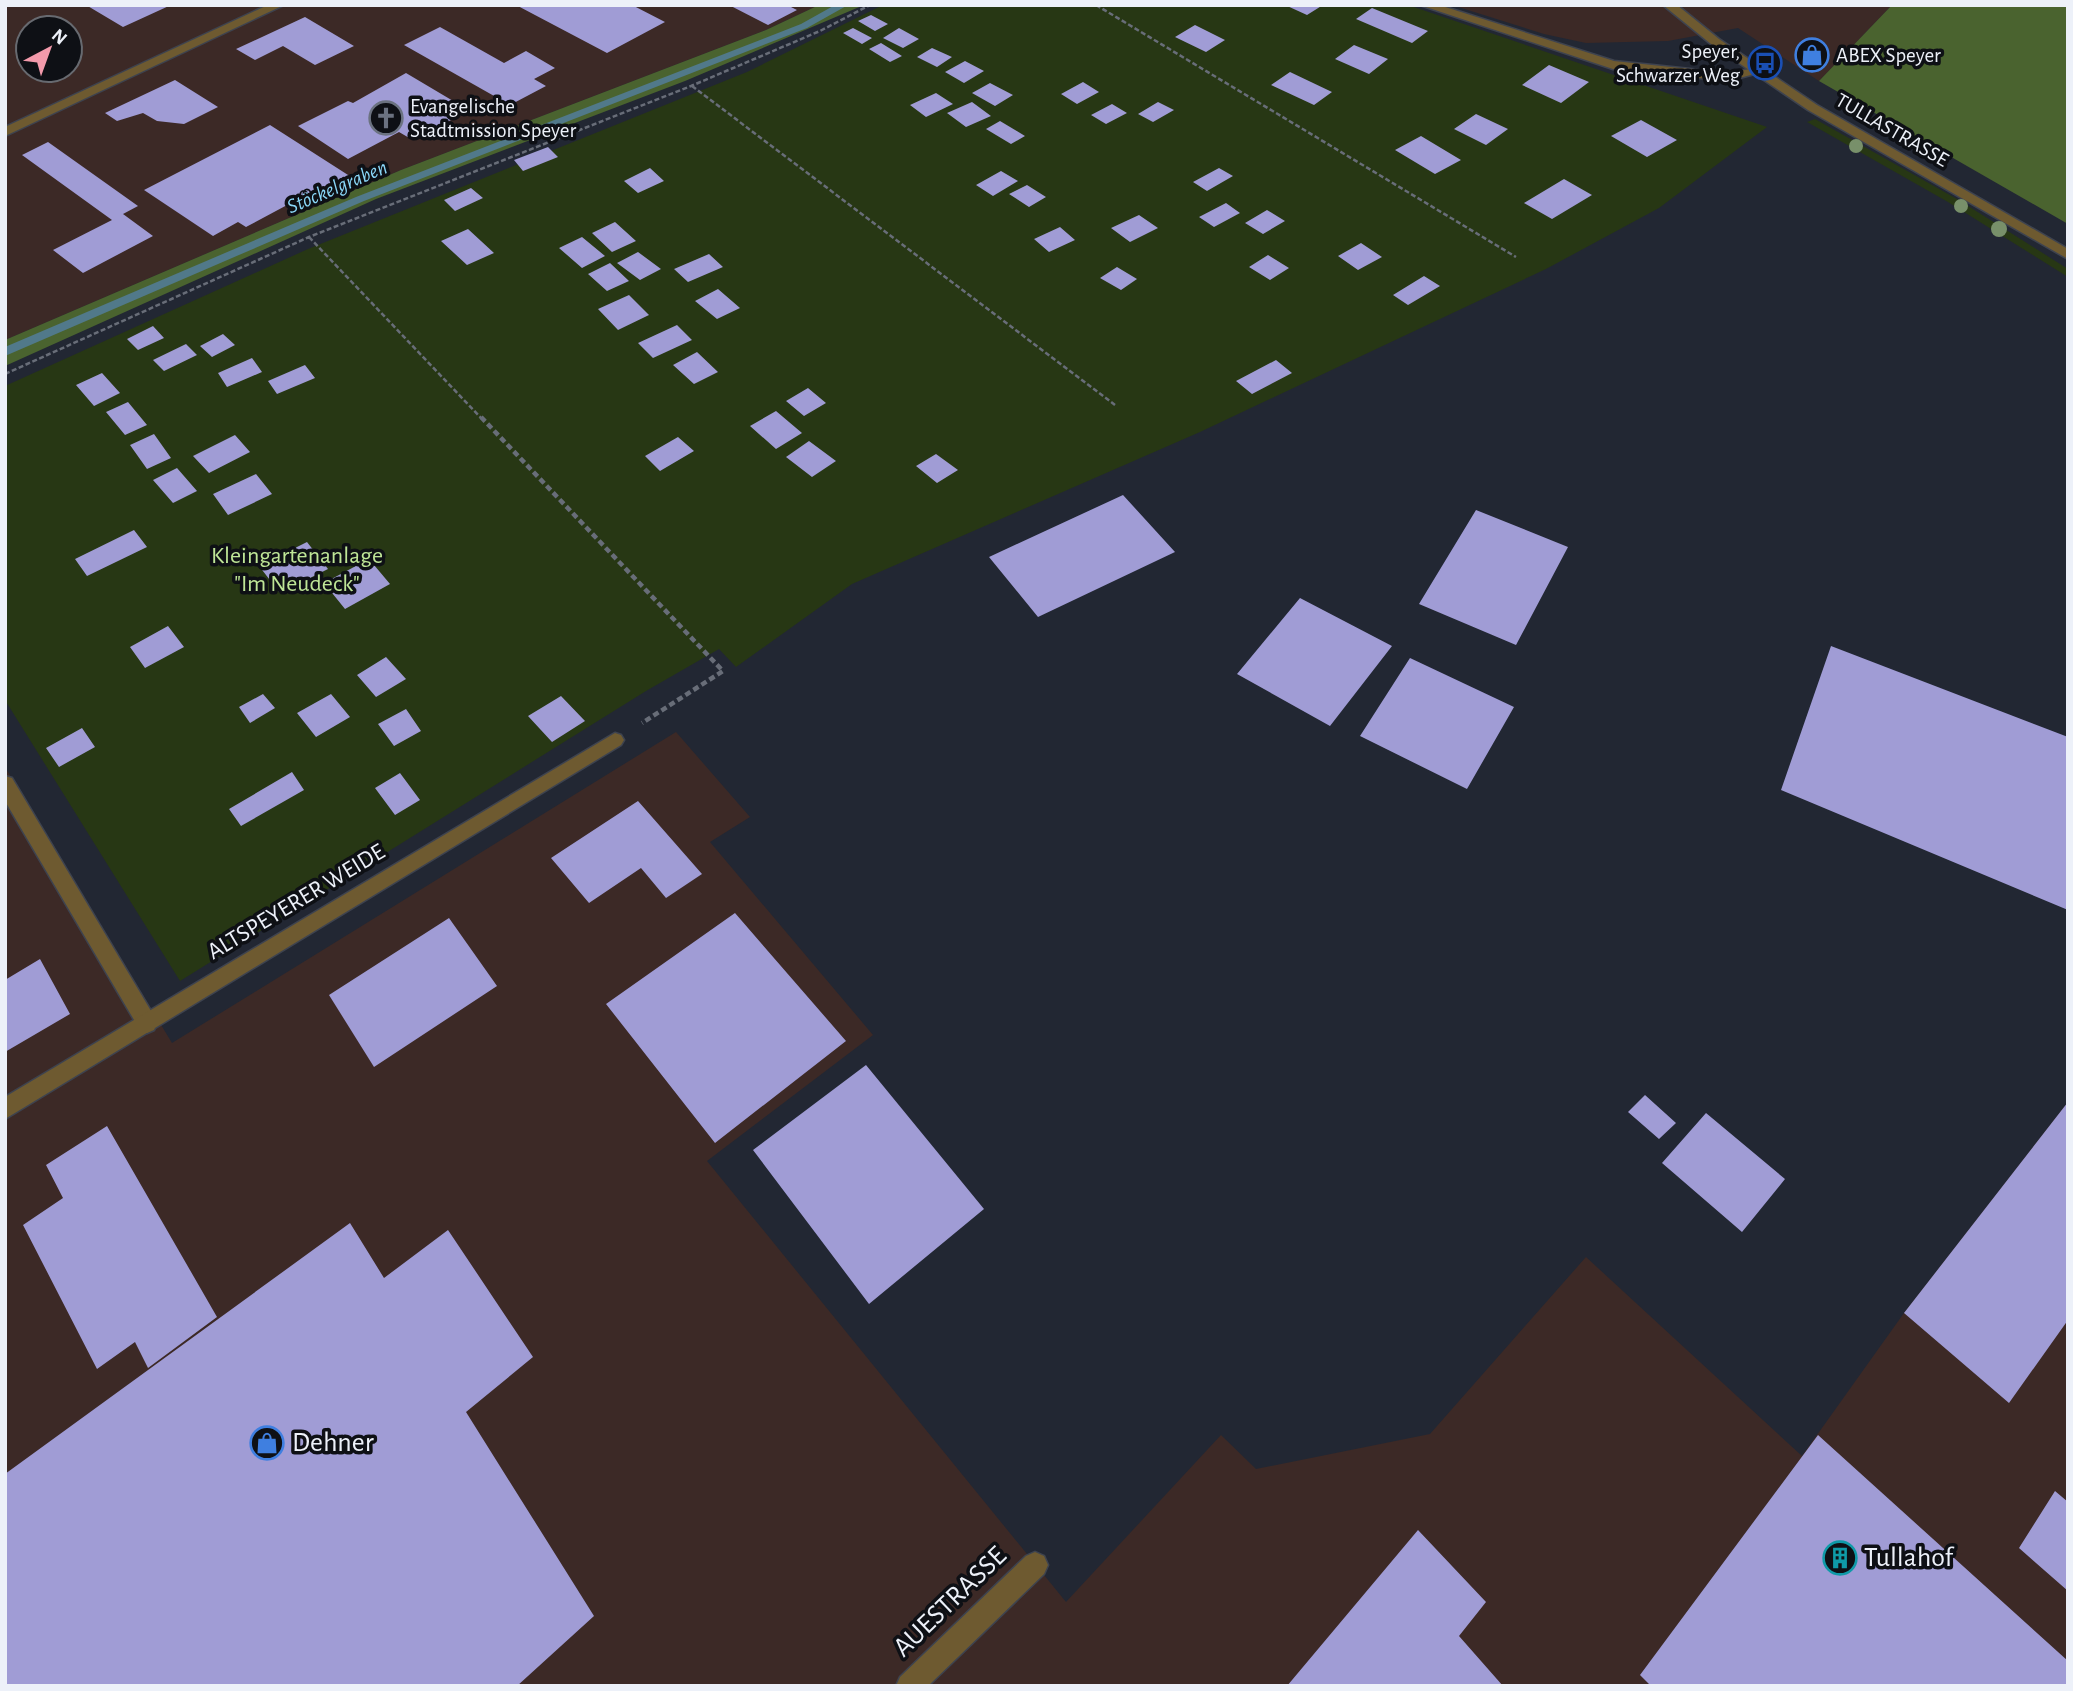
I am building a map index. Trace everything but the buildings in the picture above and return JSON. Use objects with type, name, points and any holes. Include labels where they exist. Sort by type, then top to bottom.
[{"type":"street","points":[[5,132],[278,5]]},
{"type":"street","points":[[1426,5],[1613,65],[1728,77],[1756,72]]},
{"type":"street","name":"TULLASTRASSE","points":[[1668,5],[1756,72],[2068,256]]},
{"type":"street","name":"ALTSPEYERER WEIDE","points":[[5,1109],[615,740]]},
{"type":"street","points":[[5,784],[147,1023]]},
{"type":"street","name":"AUESTRASSE","points":[[909,1686],[1035,1564]]},
{"type":"path","points":[[5,374],[309,237],[691,86],[820,32],[870,5]]},
{"type":"path","points":[[1096,5],[1516,257]]},
{"type":"path","points":[[691,86],[1115,405]]},
{"type":"path","points":[[309,237],[723,671],[615,740]]},
{"type":"shaded area","points":[[5,5],[819,5],[766,30],[401,170],[5,340]]},
{"type":"shaded area","points":[[1452,5],[1892,5],[1819,81],[1738,28],[1668,41],[1586,43],[1544,34]]},
{"type":"shaded area","points":[[676,732],[750,817],[710,842],[873,1035],[707,1161],[1066,1602],[1221,1435],[1256,1469],[1430,1434],[1586,1257],[1802,1456],[1904,1313],[2068,1102],[2068,1686],[5,1686],[5,767],[172,1043]]},
{"type":"green space","points":[[819,5],[864,5],[685,81],[376,199],[5,366],[5,340],[401,170],[766,30]]},
{"type":"green space","name":"Kleingartenanlage \"Im Neudeck\"","points":[[883,5],[1408,5],[1767,127],[1659,208],[1546,269],[1200,432],[852,584],[736,667],[719,649],[646,691],[180,981],[5,700],[5,386],[308,249],[747,72]]},
{"type":"green space","points":[[1892,5],[2068,5],[2068,224],[1819,81]]},
{"type":"green space","points":[[1815,119],[1957,199],[2068,269],[2068,277],[1948,202],[1807,122]]},
{"type":"waterway","name":"Stöckelgraben","points":[[5,352],[360,199],[804,26],[843,5]]},
{"type":"place","name":"ABEX Speyer","points":[[1812,55]]},
{"type":"place","name":"Speyer, Schwarzer Weg","points":[[1765,63]]},
{"type":"place","name":"Evangelische Stadtmission Speyer","points":[[386,118]]},
{"type":"place","name":"Dehner","points":[[267,1443]]},
{"type":"place","name":"Tullahof","points":[[1840,1558]]}]
